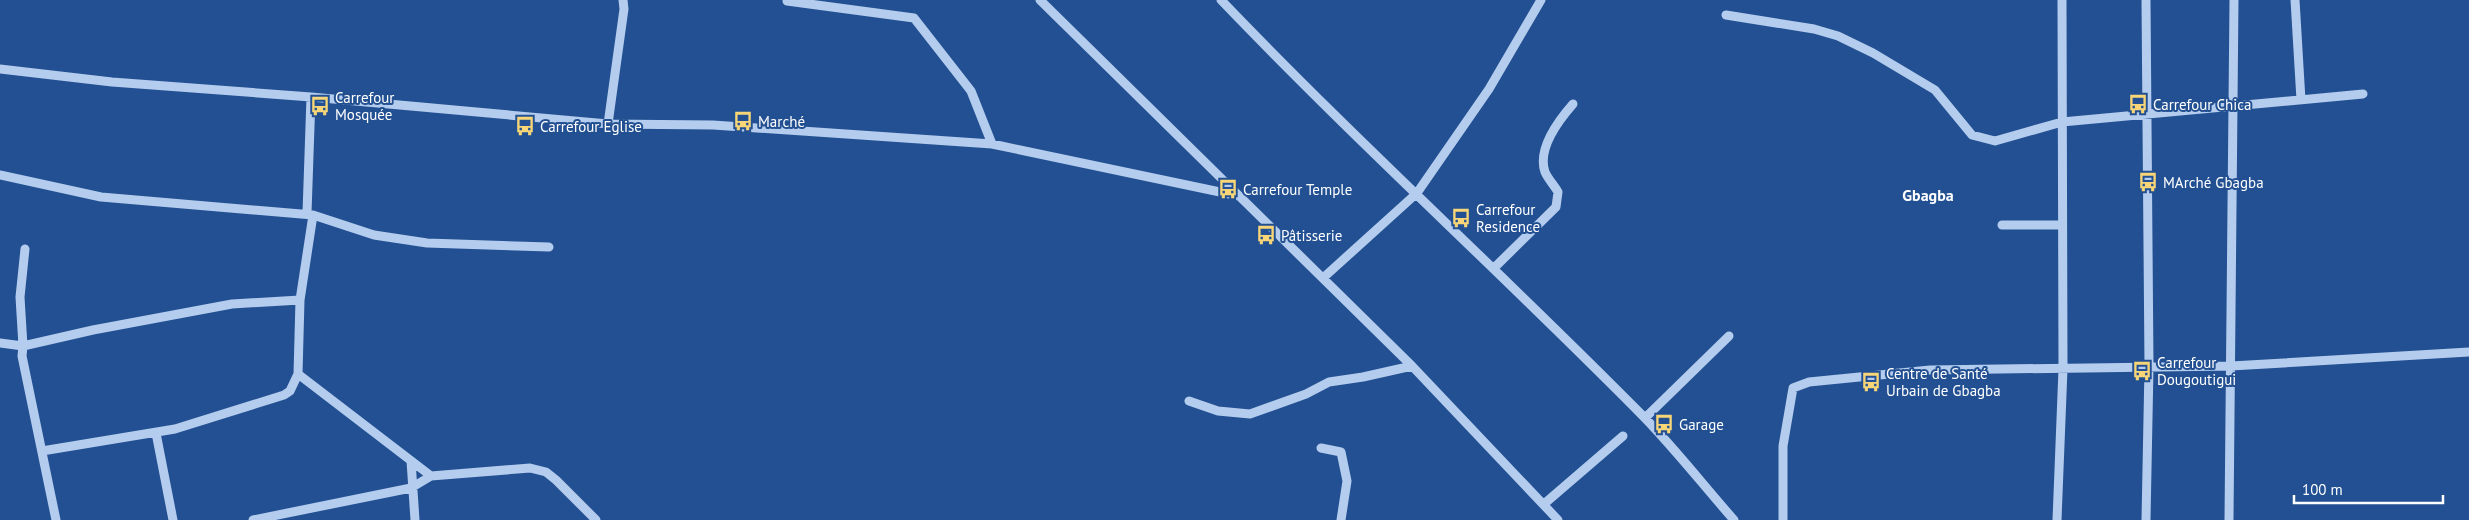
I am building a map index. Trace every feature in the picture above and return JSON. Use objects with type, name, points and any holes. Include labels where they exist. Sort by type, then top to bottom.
[{"type":"street","points":[[608,124],[624,9],[623,0]]},
{"type":"street","points":[[1040,0],[1412,366],[1558,520]]},
{"type":"street","points":[[1221,0],[1306,89],[1417,193],[1645,418],[1734,520]]},
{"type":"street","points":[[1323,278],[1417,193],[1489,89],[1541,0]]},
{"type":"street","points":[[2057,520],[2062,369],[2062,0]]},
{"type":"street","points":[[2146,0],[2149,368],[2146,520]]},
{"type":"street","points":[[2229,520],[2234,0]]},
{"type":"street","points":[[2294,0],[2301,100]]},
{"type":"street","points":[[787,1],[914,18],[971,91],[992,144]]},
{"type":"street","points":[[1726,15],[1814,29],[1838,36],[1935,90],[1972,135],[1995,141],[2062,122],[2363,94]]},
{"type":"street","points":[[0,69],[112,82],[311,97],[608,124],[713,125],[992,144],[1239,196]]},
{"type":"street","points":[[42,451],[156,433],[284,395],[290,391],[298,374],[300,300],[310,214],[311,97]]},
{"type":"street","points":[[1494,268],[1556,208],[1558,192],[1545,171],[1544,160],[1551,133],[1573,104]]},
{"type":"street","points":[[0,175],[101,198],[310,214],[374,235],[427,243],[549,247]]},
{"type":"street","points":[[2002,225],[2061,225]]},
{"type":"street","points":[[25,249],[20,297],[24,374],[56,520]]},
{"type":"street","points":[[0,344],[23,346],[93,330],[232,304],[300,300]]},
{"type":"street","points":[[1645,418],[1729,336]]},
{"type":"street","points":[[1783,520],[1783,446],[1793,388],[1809,382],[1930,370],[2231,366],[2469,352]]},
{"type":"street","points":[[1189,401],[1218,411],[1250,414],[1306,394],[1329,382],[1363,377],[1412,366]]},
{"type":"street","points":[[298,374],[431,476]]},
{"type":"street","points":[[156,433],[173,520]]},
{"type":"street","points":[[1544,504],[1624,436]]},
{"type":"street","points":[[1321,448],[1341,452],[1347,481],[1341,520]]},
{"type":"street","points":[[411,461],[411,488],[415,520]]},
{"type":"street","points":[[253,520],[411,488],[431,476],[530,468],[546,472],[596,520]]},
{"type":"place","name":"Carrefour Chica","points":[[2138,104]]},
{"type":"place","name":"Carrefour Mosquée","points":[[320,106]]},
{"type":"place","name":"Marché","points":[[743,121]]},
{"type":"place","name":"Carrefour Eglise","points":[[525,126]]},
{"type":"place","name":"MArché Gbagba","points":[[2148,182]]},
{"type":"place","name":"Carrefour Temple","points":[[1228,189]]},
{"type":"place","name":"Carrefour Residence","points":[[1461,218]]},
{"type":"place","name":"Pâtisserie","points":[[1266,235]]},
{"type":"place","name":"Carrefour Dougoutigui","points":[[2142,371]]},
{"type":"place","name":"Centre de Santé Urbain de Gbagba","points":[[1871,382]]},
{"type":"place","name":"Garage","points":[[1664,424]]},
{"type":"district","name":"Gbagba","points":[[1928,195]]}]
